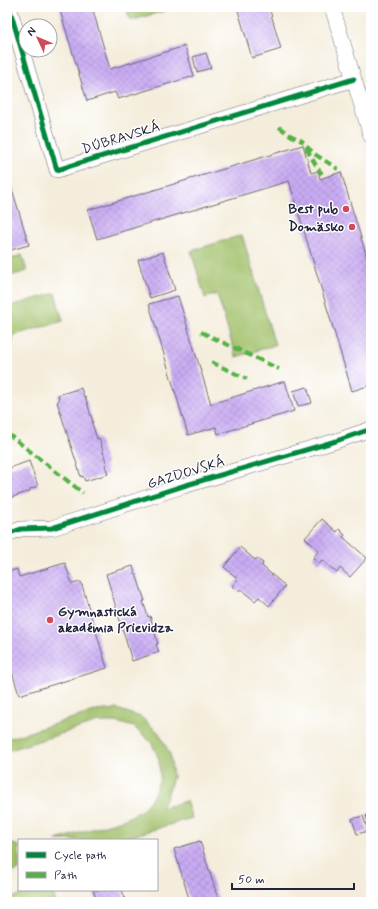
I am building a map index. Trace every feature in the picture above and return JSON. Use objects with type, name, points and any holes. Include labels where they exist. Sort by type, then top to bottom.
[{"type":"street","name":"DÚBRAVSKÁ","points":[[9,7],[57,170],[354,79]]},
{"type":"street","points":[[332,7],[371,136]]},
{"type":"street","name":"GAZDOVSKÁ","points":[[7,534],[21,529],[52,528],[183,486],[336,441],[371,429]]},
{"type":"green space","points":[[126,7],[173,7],[174,8],[130,21]]},
{"type":"green space","points":[[242,235],[275,345],[236,357],[217,294],[205,298],[191,251]]},
{"type":"green space","points":[[22,255],[27,271],[7,277],[7,260]]},
{"type":"green space","points":[[55,293],[63,321],[11,336],[7,322],[7,307]]},
{"type":"green space","points":[[117,709],[141,717],[159,733],[170,754],[173,777],[167,796],[161,808],[186,801],[192,818],[122,839],[59,839],[125,819],[141,811],[152,798],[160,779],[159,759],[151,742],[134,727],[116,722],[98,722],[7,751],[7,739],[95,711]]},
{"type":"green space","points":[[7,842],[18,846],[18,870],[7,874]]},
{"type":"green space","points":[[35,891],[52,891],[56,902],[7,902],[7,899]]},
{"type":"building","points":[[59,7],[92,7],[110,69],[185,46],[194,76],[118,99],[115,92],[87,101]]},
{"type":"building","points":[[237,7],[269,7],[281,49],[252,58]]},
{"type":"building","points":[[206,53],[211,68],[197,72],[193,57]]},
{"type":"building","points":[[303,145],[311,173],[318,171],[320,179],[341,172],[371,271],[371,385],[352,391],[289,181],[97,239],[88,210]]},
{"type":"building","points":[[7,172],[29,245],[7,251]]},
{"type":"building","points":[[163,252],[175,290],[150,298],[138,260]]},
{"type":"building","points":[[178,296],[211,404],[285,381],[294,411],[218,434],[216,427],[188,435],[149,304]]},
{"type":"building","points":[[307,387],[312,403],[298,406],[293,391]]},
{"type":"building","points":[[81,388],[84,397],[85,396],[97,439],[99,438],[107,465],[105,465],[108,474],[85,481],[83,476],[81,477],[57,402],[59,401],[58,395]]},
{"type":"building","points":[[29,461],[38,486],[30,489],[30,491],[7,499],[7,469]]},
{"type":"building","points":[[322,519],[337,532],[339,529],[345,535],[343,537],[367,558],[350,577],[340,568],[337,573],[322,560],[319,563],[313,558],[319,550],[305,538]]},
{"type":"building","points":[[240,547],[255,560],[257,558],[263,563],[262,566],[285,586],[269,606],[259,597],[255,601],[240,589],[238,592],[232,586],[238,579],[224,567]]},
{"type":"building","name":"Gymnastická akadémia Prievidza","points":[[65,563],[72,584],[81,582],[107,668],[19,695],[7,655],[8,572],[17,569],[19,577]]},
{"type":"building","points":[[133,566],[145,601],[143,601],[148,617],[150,616],[159,652],[132,661],[106,574]]},
{"type":"building","points":[[371,814],[371,824],[369,824],[366,815]]},
{"type":"building","points":[[363,816],[368,831],[357,834],[352,819]]},
{"type":"building","points":[[200,841],[219,902],[190,902],[174,849]]},
{"type":"building","points":[[93,891],[122,891],[126,902],[97,902]]},
{"type":"marked path","points":[[279,127],[290,135],[304,142]]},
{"type":"marked path","points":[[306,146],[316,155],[338,169]]},
{"type":"marked path","points":[[306,148],[322,174]]},
{"type":"marked path","points":[[201,332],[279,369]]},
{"type":"marked path","points":[[7,339],[11,336]]},
{"type":"marked path","points":[[211,362],[247,379]]},
{"type":"marked path","points":[[7,433],[83,493]]},
{"type":"cycle path","points":[[9,7],[57,170],[354,79]]},
{"type":"cycle path","points":[[7,534],[21,529],[52,528],[183,486],[336,441],[371,429]]},
{"type":"place","name":"Best pub","points":[[346,209]]},
{"type":"place","name":"Domäsko","points":[[352,227]]},
{"type":"place","name":"Gymnastická akadémia Prievidza","points":[[50,620]]}]
